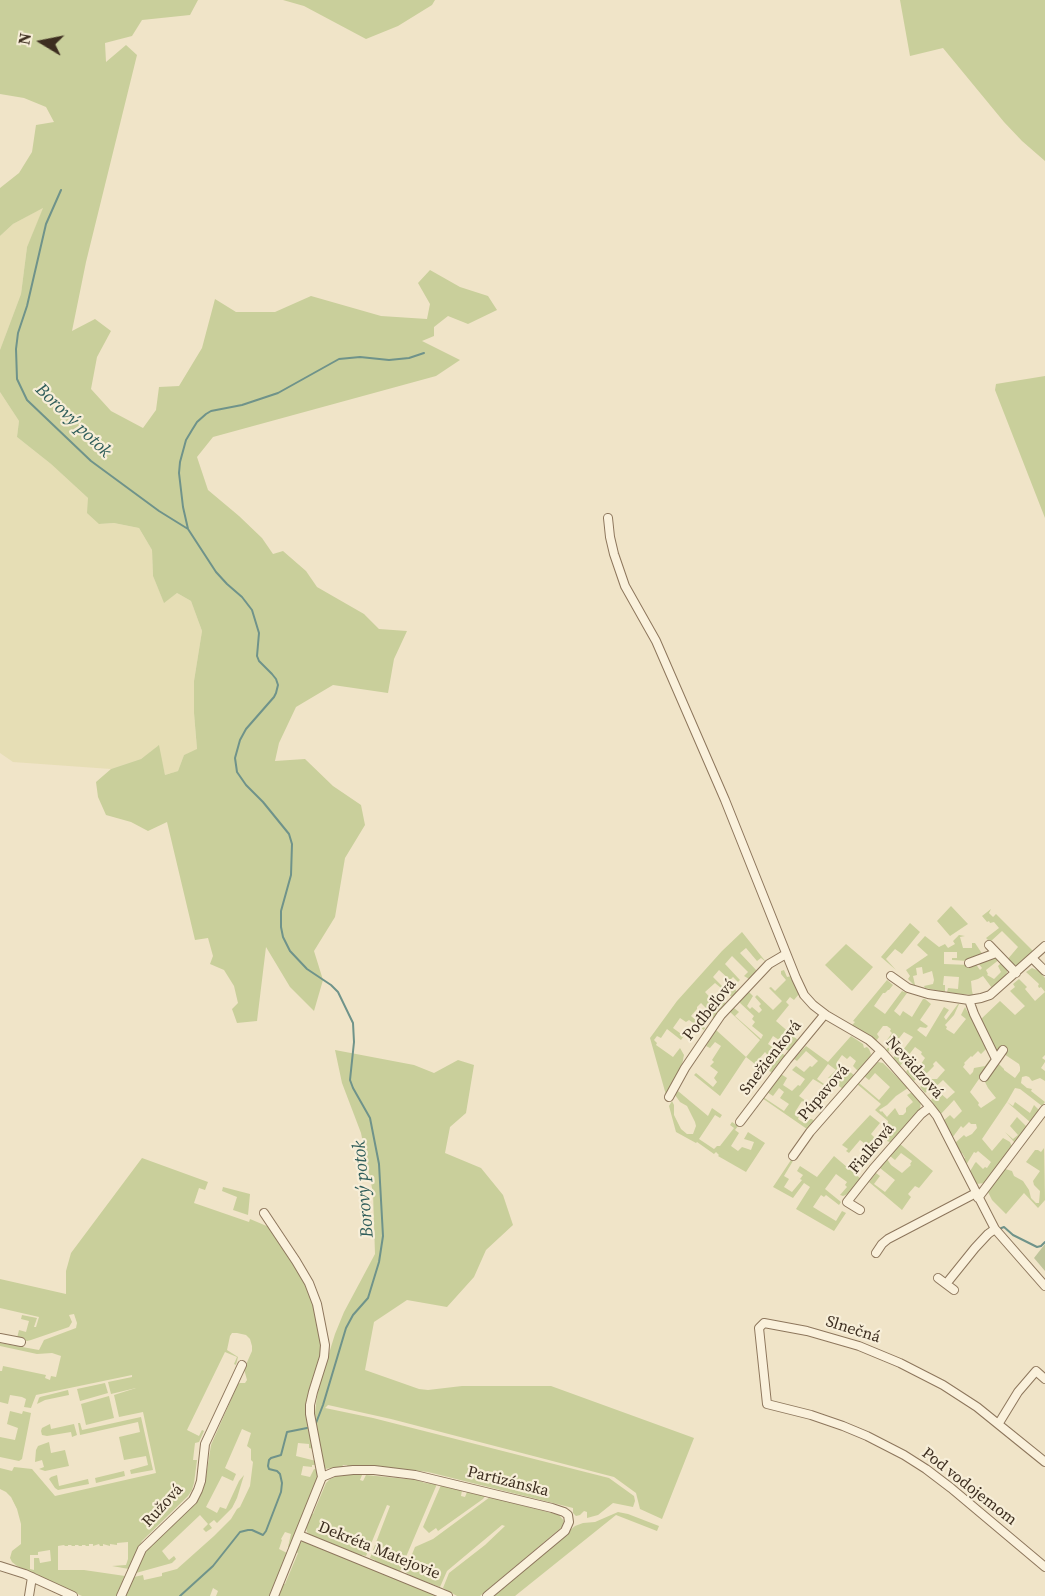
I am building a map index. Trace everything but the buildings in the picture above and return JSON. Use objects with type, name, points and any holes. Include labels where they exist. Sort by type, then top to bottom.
[{"type":"street","name":"Nevädzová","points":[[608,518],[614,554],[625,586],[656,641],[725,800],[804,995],[825,1014],[869,1040],[930,1107],[937,1116],[995,1229],[1045,1286]]},
{"type":"street","points":[[989,945],[1016,973]]},
{"type":"street","points":[[891,976],[899,983],[917,991],[969,1000],[990,995],[1045,946]]},
{"type":"street","name":"Podbeľová","points":[[669,1097],[685,1068],[721,1015],[785,950]]},
{"type":"street","points":[[969,963],[996,952]]},
{"type":"street","points":[[1032,958],[1045,971]]},
{"type":"street","points":[[969,1000],[996,1059]]},
{"type":"street","name":"Snežienková","points":[[740,1122],[825,1014]]},
{"type":"street","points":[[984,1077],[1003,1050]]},
{"type":"street","name":"Púpavová","points":[[793,1156],[810,1132],[881,1051]]},
{"type":"street","name":"Fialková","points":[[860,1210],[848,1202],[873,1169],[921,1114],[930,1107]]},
{"type":"street","points":[[876,1253],[888,1239],[977,1196],[1045,1109]]},
{"type":"street","points":[[264,1214],[309,1283],[317,1304],[325,1345],[310,1414],[322,1477],[274,1596]]},
{"type":"street","points":[[946,1284],[975,1248],[995,1229]]},
{"type":"street","points":[[938,1278],[954,1290]]},
{"type":"street","name":"Slnečná","points":[[767,1404],[758,1334],[759,1328],[764,1323],[840,1340],[881,1354],[918,1371],[944,1385],[999,1423],[1045,1462]]},
{"type":"street","points":[[0,1338],[21,1342]]},
{"type":"street","name":"Ružová","points":[[120,1596],[142,1549],[193,1500],[201,1481],[205,1444],[242,1365]]},
{"type":"street","points":[[999,1423],[1018,1392],[1036,1371],[1045,1379]]},
{"type":"street","name":"Pod vodojemom","points":[[767,1404],[835,1423],[904,1455],[951,1488],[1045,1567]]},
{"type":"street","name":"Partizánska","points":[[322,1477],[334,1472],[353,1470],[415,1475],[552,1508],[568,1515],[567,1529],[487,1596]]},
{"type":"street","name":"Dekréta Matejovie","points":[[299,1535],[448,1596]]},
{"type":"street","points":[[1,1567],[32,1577],[73,1596]]},
{"type":"street","points":[[29,1596],[32,1577]]},
{"type":"shaded area","points":[[44,207],[27,247],[21,294],[0,350],[0,236],[13,224]]},
{"type":"shaded area","points":[[0,392],[19,421],[17,437],[88,498],[100,524],[114,523],[139,528],[152,550],[153,576],[164,602],[177,593],[191,601],[202,631],[194,681],[197,750],[184,755],[178,771],[165,775],[158,746],[141,759],[111,769],[13,762],[0,753]]},
{"type":"green space","points":[[0,0],[198,0],[190,15],[142,20],[132,36],[105,43],[106,62],[126,45],[137,55],[86,262],[72,331],[95,319],[111,331],[97,357],[91,389],[111,411],[143,428],[156,410],[159,387],[179,386],[202,348],[215,299],[236,312],[275,312],[311,296],[381,316],[427,319],[430,304],[418,283],[430,270],[460,287],[488,296],[497,310],[468,324],[448,316],[434,327],[434,336],[422,341],[460,360],[436,376],[213,437],[197,457],[208,490],[262,538],[273,554],[283,551],[306,571],[317,587],[364,614],[379,629],[407,631],[394,659],[388,693],[333,685],[296,707],[279,743],[275,761],[305,759],[333,786],[361,805],[365,825],[345,858],[335,917],[314,951],[323,980],[314,1011],[290,987],[266,947],[257,1021],[237,1023],[232,1009],[238,1003],[234,986],[224,970],[210,964],[213,956],[208,938],[195,940],[167,822],[148,831],[131,822],[106,815],[98,797],[96,782],[111,769],[141,759],[159,745],[165,775],[178,771],[184,755],[197,749],[194,681],[202,631],[191,601],[177,593],[164,603],[153,576],[152,550],[139,528],[114,523],[99,524],[87,513],[88,498],[17,437],[19,421],[0,392],[0,350],[21,294],[27,247],[43,208],[13,224],[0,236],[0,188],[19,173],[32,152],[36,125],[54,122],[46,107],[24,98],[0,94]]},
{"type":"green space","points":[[283,0],[435,0],[432,5],[398,26],[366,39],[304,6]]},
{"type":"green space","points":[[900,0],[1045,0],[1045,161],[1004,122],[943,48],[910,56]]},
{"type":"green space","points":[[1045,376],[1045,518],[995,390],[996,384]]},
{"type":"green space","points":[[951,906],[968,924],[950,936],[937,921]]},
{"type":"green space","points":[[991,909],[989,913],[993,917],[996,914],[1033,951],[1017,965],[1012,965],[1007,960],[1018,947],[1002,931],[990,942],[986,938],[999,928],[994,922],[987,922],[982,916]]},
{"type":"green space","points":[[910,923],[920,932],[902,954],[895,949],[886,959],[896,970],[881,957]]},
{"type":"green space","points":[[742,932],[766,962],[761,958],[757,961],[746,948],[740,953],[757,971],[749,979],[744,976],[748,972],[732,956],[725,964],[740,980],[738,982],[733,977],[730,980],[719,970],[713,977],[728,992],[734,987],[737,992],[732,997],[715,983],[705,992],[717,1005],[723,1000],[726,1004],[714,1019],[701,1003],[697,1007],[691,1016],[705,1028],[704,1030],[689,1020],[686,1022],[680,1018],[673,1028],[684,1036],[681,1040],[667,1029],[661,1038],[657,1036],[654,1040],[656,1045],[673,1057],[680,1048],[684,1055],[682,1065],[666,1095],[650,1038],[677,1001]]},
{"type":"green space","points":[[959,935],[965,936],[960,937],[963,948],[972,948],[972,943],[975,943],[983,955],[968,961],[952,960],[952,958],[957,958],[957,952],[944,952],[944,964],[969,965],[975,963],[980,970],[982,968],[977,962],[995,957],[1000,959],[986,970],[987,975],[994,979],[1001,972],[998,966],[1002,962],[1008,968],[1006,976],[992,988],[983,976],[971,981],[973,995],[947,992],[948,988],[958,989],[959,977],[944,976],[945,992],[925,988],[924,986],[933,984],[934,980],[932,971],[923,974],[922,967],[916,968],[917,975],[913,976],[915,985],[908,979],[910,976],[906,970],[928,955],[917,945],[925,936],[939,947],[945,944],[948,948],[955,944],[953,941]]},
{"type":"green space","points":[[846,944],[873,967],[852,991],[825,965]]},
{"type":"green space","points":[[1032,968],[1039,971],[1045,978],[1045,992],[1026,972]]},
{"type":"green space","points":[[784,970],[787,977],[791,976],[799,994],[794,1000],[790,997],[786,1002],[789,1005],[776,1021],[799,1041],[790,1052],[784,1048],[787,1043],[773,1036],[768,1044],[786,1056],[772,1073],[767,1069],[773,1061],[765,1052],[755,1064],[746,1057],[760,1040],[730,1012],[734,1008],[739,1012],[735,1016],[761,1039],[763,1035],[752,1026],[755,1022],[752,1019],[754,1016],[739,1002],[749,992],[753,996],[747,1006],[750,1009],[752,1007],[759,1013],[762,1010],[759,1006],[761,1004],[755,997],[757,995],[773,1010],[782,1001],[769,988],[775,991],[786,980],[781,974]]},
{"type":"green space","points":[[1019,979],[1035,1001],[1045,992],[1045,1055],[1042,1058],[1045,1062],[1041,1068],[1045,1071],[1045,1081],[1040,1078],[1032,1081],[1026,1076],[1022,1077],[1021,1083],[1032,1089],[1031,1091],[1045,1102],[1042,1106],[1020,1089],[1015,1088],[982,1139],[992,1151],[1003,1138],[1010,1142],[1012,1147],[985,1183],[976,1184],[969,1173],[975,1163],[983,1169],[987,1168],[991,1162],[978,1151],[974,1152],[966,1165],[963,1159],[965,1158],[955,1143],[964,1135],[966,1137],[972,1134],[977,1128],[976,1124],[969,1122],[963,1128],[961,1126],[952,1138],[943,1121],[950,1115],[954,1119],[962,1111],[954,1100],[940,1115],[931,1100],[939,1092],[947,1099],[955,1092],[943,1080],[929,1093],[927,1091],[925,1093],[920,1087],[927,1081],[937,1079],[945,1070],[936,1061],[923,1077],[920,1075],[914,1081],[906,1072],[910,1065],[916,1069],[919,1067],[925,1058],[922,1052],[915,1047],[900,1066],[893,1058],[900,1048],[903,1050],[913,1037],[904,1032],[888,1052],[886,1050],[891,1044],[887,1040],[892,1033],[891,1029],[883,1026],[877,1034],[879,1037],[876,1041],[852,1025],[855,1022],[853,1021],[887,980],[893,985],[883,993],[874,1006],[885,1014],[902,991],[907,993],[894,1011],[900,1016],[903,1011],[912,1017],[925,999],[931,1004],[920,1020],[928,1026],[917,1030],[926,1037],[944,1007],[949,1010],[944,1017],[946,1020],[959,1004],[954,1015],[945,1025],[946,1029],[954,1034],[966,1019],[961,1015],[965,1007],[987,1048],[981,1054],[978,1051],[971,1056],[963,1067],[970,1075],[974,1068],[985,1066],[992,1057],[970,1092],[981,1108],[996,1098],[985,1082],[997,1062],[1015,1078],[1020,1067],[1019,1064],[995,1050],[980,1020],[1000,1001],[1015,1015],[1025,1006],[1010,991]]},
{"type":"green space","points":[[716,1030],[746,1057],[720,1096],[694,1075],[696,1073],[713,1087],[717,1082],[714,1078],[718,1072],[710,1066],[721,1046],[715,1042],[710,1048],[706,1046]]},
{"type":"green space","points":[[851,1036],[863,1044],[864,1048],[869,1049],[870,1057],[858,1071],[853,1066],[856,1061],[850,1056],[847,1059],[842,1055],[837,1062],[854,1075],[843,1089],[828,1078],[836,1070],[828,1064],[817,1079],[823,1085],[813,1079],[799,1096],[817,1109],[815,1111],[802,1101],[795,1112],[799,1116],[798,1119],[804,1123],[808,1119],[814,1121],[807,1129],[762,1098],[784,1111],[789,1104],[780,1098],[784,1092],[779,1088],[773,1096],[767,1092],[781,1074],[787,1078],[783,1085],[792,1091],[805,1079],[792,1070],[796,1066],[804,1072],[818,1061],[806,1051],[797,1061],[794,1059],[806,1046],[828,1062]]},
{"type":"green space","points":[[335,1050],[414,1065],[434,1073],[458,1060],[474,1065],[466,1113],[450,1127],[445,1153],[481,1168],[503,1195],[513,1225],[486,1250],[474,1277],[447,1307],[407,1300],[374,1322],[365,1370],[428,1390],[462,1386],[551,1386],[694,1438],[662,1519],[640,1509],[636,1493],[614,1477],[391,1419],[328,1405],[325,1408],[609,1478],[634,1496],[635,1501],[633,1507],[613,1503],[598,1515],[587,1518],[587,1512],[584,1511],[576,1516],[573,1508],[428,1472],[366,1465],[348,1467],[343,1465],[324,1469],[313,1428],[318,1389],[344,1312],[375,1254],[373,1193],[361,1133],[342,1083]]},
{"type":"green space","points":[[878,1062],[883,1063],[908,1088],[879,1110],[881,1112],[887,1117],[895,1108],[899,1115],[903,1115],[906,1108],[913,1102],[907,1095],[912,1092],[921,1102],[920,1109],[892,1143],[886,1138],[890,1133],[887,1131],[888,1121],[875,1110],[881,1104],[857,1084],[859,1083],[879,1100],[890,1087],[875,1073],[869,1080],[864,1076]]},
{"type":"green space","points":[[678,1091],[708,1116],[712,1108],[722,1115],[720,1118],[715,1115],[699,1139],[714,1149],[720,1146],[734,1128],[730,1125],[732,1122],[738,1126],[735,1130],[739,1133],[731,1146],[738,1151],[742,1147],[751,1150],[754,1142],[744,1139],[748,1132],[765,1143],[746,1172],[718,1156],[716,1152],[714,1154],[697,1142],[676,1132],[669,1106],[672,1101],[674,1115],[681,1129],[687,1134],[693,1134],[696,1126],[687,1106],[675,1095]]},
{"type":"green space","points":[[1007,1102],[1013,1106],[1015,1102],[1030,1113],[1034,1105],[1039,1110],[1030,1122]]},
{"type":"green space","points":[[870,1115],[880,1123],[871,1134],[879,1142],[872,1149],[860,1140],[849,1153],[846,1151],[848,1149],[842,1145]]},
{"type":"green space","points":[[1017,1117],[1027,1127],[1015,1143],[1005,1132],[1013,1139],[1018,1135],[1010,1126]]},
{"type":"green space","points":[[900,1144],[933,1171],[919,1188],[915,1186],[908,1194],[911,1197],[902,1210],[869,1182],[876,1173],[880,1176],[874,1184],[885,1192],[895,1180],[880,1168],[887,1159],[902,1173],[911,1165],[912,1161],[901,1153],[895,1160],[890,1156]]},
{"type":"green space","points":[[1044,1148],[1045,1200],[1038,1208],[1024,1193],[1006,1214],[992,1200],[988,1192],[1005,1169],[1012,1171],[1014,1176],[1023,1181],[1031,1198],[1039,1203],[1040,1191],[1033,1181],[1040,1171],[1026,1162],[1035,1150],[1041,1152]]},
{"type":"green space","points":[[834,1156],[861,1179],[850,1193],[843,1196],[840,1195],[847,1187],[845,1185],[847,1182],[836,1174],[825,1189],[841,1202],[839,1205],[826,1195],[824,1197],[821,1195],[813,1207],[836,1221],[842,1211],[846,1213],[834,1231],[796,1209],[810,1187],[804,1183],[793,1198],[773,1187],[791,1160],[793,1161],[784,1176],[789,1179],[784,1187],[792,1192],[802,1180],[800,1179],[803,1175],[797,1171],[800,1166],[817,1177]]},
{"type":"green space","points":[[142,1158],[208,1182],[205,1190],[199,1188],[194,1203],[249,1222],[250,1219],[269,1227],[306,1284],[313,1299],[321,1347],[320,1360],[307,1400],[308,1426],[314,1449],[309,1448],[309,1444],[298,1443],[296,1456],[316,1461],[317,1465],[312,1465],[312,1467],[303,1466],[301,1475],[310,1477],[314,1469],[319,1470],[320,1474],[290,1548],[288,1547],[291,1534],[285,1532],[281,1539],[279,1549],[287,1553],[269,1596],[216,1596],[218,1591],[213,1588],[210,1596],[125,1596],[134,1577],[143,1575],[144,1580],[162,1576],[162,1573],[177,1569],[231,1519],[240,1507],[250,1486],[253,1462],[251,1449],[247,1446],[251,1433],[242,1429],[225,1468],[236,1474],[233,1481],[222,1476],[206,1507],[217,1513],[220,1507],[226,1509],[244,1475],[232,1508],[217,1523],[214,1520],[209,1524],[212,1528],[206,1532],[203,1529],[208,1524],[200,1515],[162,1551],[169,1560],[174,1556],[176,1559],[172,1563],[136,1573],[146,1551],[200,1496],[205,1483],[211,1445],[238,1384],[245,1383],[247,1380],[244,1369],[252,1346],[246,1335],[237,1333],[232,1333],[230,1336],[227,1350],[238,1357],[236,1365],[234,1364],[237,1357],[225,1352],[187,1430],[199,1436],[202,1430],[204,1431],[199,1442],[195,1443],[193,1460],[197,1460],[192,1490],[142,1541],[129,1569],[112,1566],[126,1565],[128,1542],[110,1544],[110,1546],[89,1544],[89,1546],[58,1546],[58,1570],[84,1570],[125,1576],[116,1596],[82,1596],[12,1562],[10,1558],[12,1551],[21,1544],[21,1524],[11,1497],[0,1489],[0,1468],[12,1471],[14,1467],[32,1469],[55,1496],[156,1473],[143,1412],[119,1417],[114,1395],[136,1388],[111,1394],[108,1382],[132,1377],[132,1375],[36,1395],[31,1408],[24,1407],[26,1399],[22,1397],[10,1395],[8,1404],[0,1402],[0,1371],[3,1366],[46,1375],[45,1378],[50,1380],[51,1376],[56,1377],[61,1356],[52,1353],[37,1354],[0,1346],[0,1343],[39,1350],[44,1340],[76,1328],[77,1323],[74,1314],[69,1315],[72,1322],[69,1327],[27,1341],[17,1338],[19,1330],[26,1332],[29,1321],[21,1319],[22,1315],[37,1318],[34,1327],[39,1317],[0,1308],[0,1279],[66,1294],[66,1271],[71,1253]],"holes":[[[50,1550],[51,1561],[40,1563],[39,1558],[34,1558],[34,1570],[30,1569],[30,1555],[38,1555],[38,1552]]]},
{"type":"green space","points":[[223,1187],[250,1194],[248,1215],[233,1210],[237,1197],[222,1191]]},
{"type":"green space","points":[[1045,1244],[1045,1271],[1034,1258]]},
{"type":"green space","points":[[105,1383],[108,1393],[80,1401],[77,1389]]},
{"type":"green space","points":[[68,1390],[69,1395],[37,1404],[40,1397]]},
{"type":"green space","points":[[109,1396],[114,1418],[86,1425],[81,1404]]},
{"type":"green space","points":[[10,1411],[22,1414],[23,1411],[31,1413],[22,1459],[19,1461],[0,1457],[0,1437],[15,1440],[18,1428],[7,1424]]},
{"type":"green space","points":[[141,1417],[153,1470],[131,1474],[130,1470],[148,1465],[146,1456],[124,1460],[119,1437],[140,1432],[138,1422],[80,1435],[78,1423],[82,1430]]},
{"type":"green space","points":[[50,1424],[51,1429],[74,1424],[77,1435],[72,1437],[71,1432],[42,1435],[42,1428]]},
{"type":"green space","points":[[49,1442],[51,1453],[65,1450],[69,1466],[45,1471],[39,1469],[44,1467],[42,1460],[35,1462],[36,1450],[38,1446]]},
{"type":"green space","points":[[124,1471],[125,1476],[96,1483],[95,1478]]},
{"type":"green space","points":[[57,1475],[59,1486],[88,1479],[89,1484],[58,1490],[49,1479]]},
{"type":"green space","points":[[339,1475],[362,1475],[360,1480],[363,1481],[366,1475],[437,1484],[400,1571],[397,1572],[375,1563],[375,1560],[370,1558],[390,1506],[387,1505],[366,1556],[361,1556],[307,1532],[306,1527],[311,1513],[313,1514],[326,1483]]},
{"type":"green space","points":[[441,1485],[462,1490],[461,1496],[465,1497],[467,1492],[485,1496],[483,1499],[431,1536],[438,1531],[436,1528],[429,1533],[423,1527]]},
{"type":"green space","points":[[490,1497],[559,1515],[564,1521],[562,1527],[480,1596],[457,1596],[443,1588],[449,1573],[505,1526],[502,1525],[447,1571],[440,1587],[406,1573],[415,1547],[433,1539]]},
{"type":"green space","points":[[618,1512],[659,1526],[657,1531],[616,1515],[515,1596],[492,1596],[575,1526],[595,1522]]},
{"type":"green space","points":[[302,1541],[363,1566],[364,1564],[391,1577],[392,1575],[406,1581],[407,1584],[432,1592],[437,1596],[279,1596]]},
{"type":"waterway","name":"Borový potok","points":[[61,190],[46,224],[27,306],[18,333],[17,379],[27,400],[91,461],[159,511],[188,529]]},
{"type":"waterway","name":"Borový potok","points":[[316,1423],[346,1328],[353,1315],[368,1298],[379,1262],[383,1236],[379,1164],[370,1118],[350,1080],[354,1042],[353,1023],[338,992],[307,969],[290,951],[283,937],[281,911],[291,875],[292,844],[289,834],[237,772],[235,758],[240,740],[246,729],[274,697],[278,685],[276,679],[257,656],[259,633],[252,610],[216,572],[188,529],[183,507],[180,462],[186,440],[192,430],[197,422],[211,411],[242,405],[278,393],[339,359],[360,357],[389,360],[409,358],[424,353]]},
{"type":"waterway","points":[[999,1229],[1004,1227],[1013,1235],[1037,1247],[1045,1242]]},
{"type":"waterway","name":"Borový potok","points":[[180,1596],[213,1566],[240,1532],[252,1530],[263,1535],[281,1492],[282,1483],[280,1474],[269,1469],[269,1460],[281,1455],[287,1432],[307,1428]]}]
